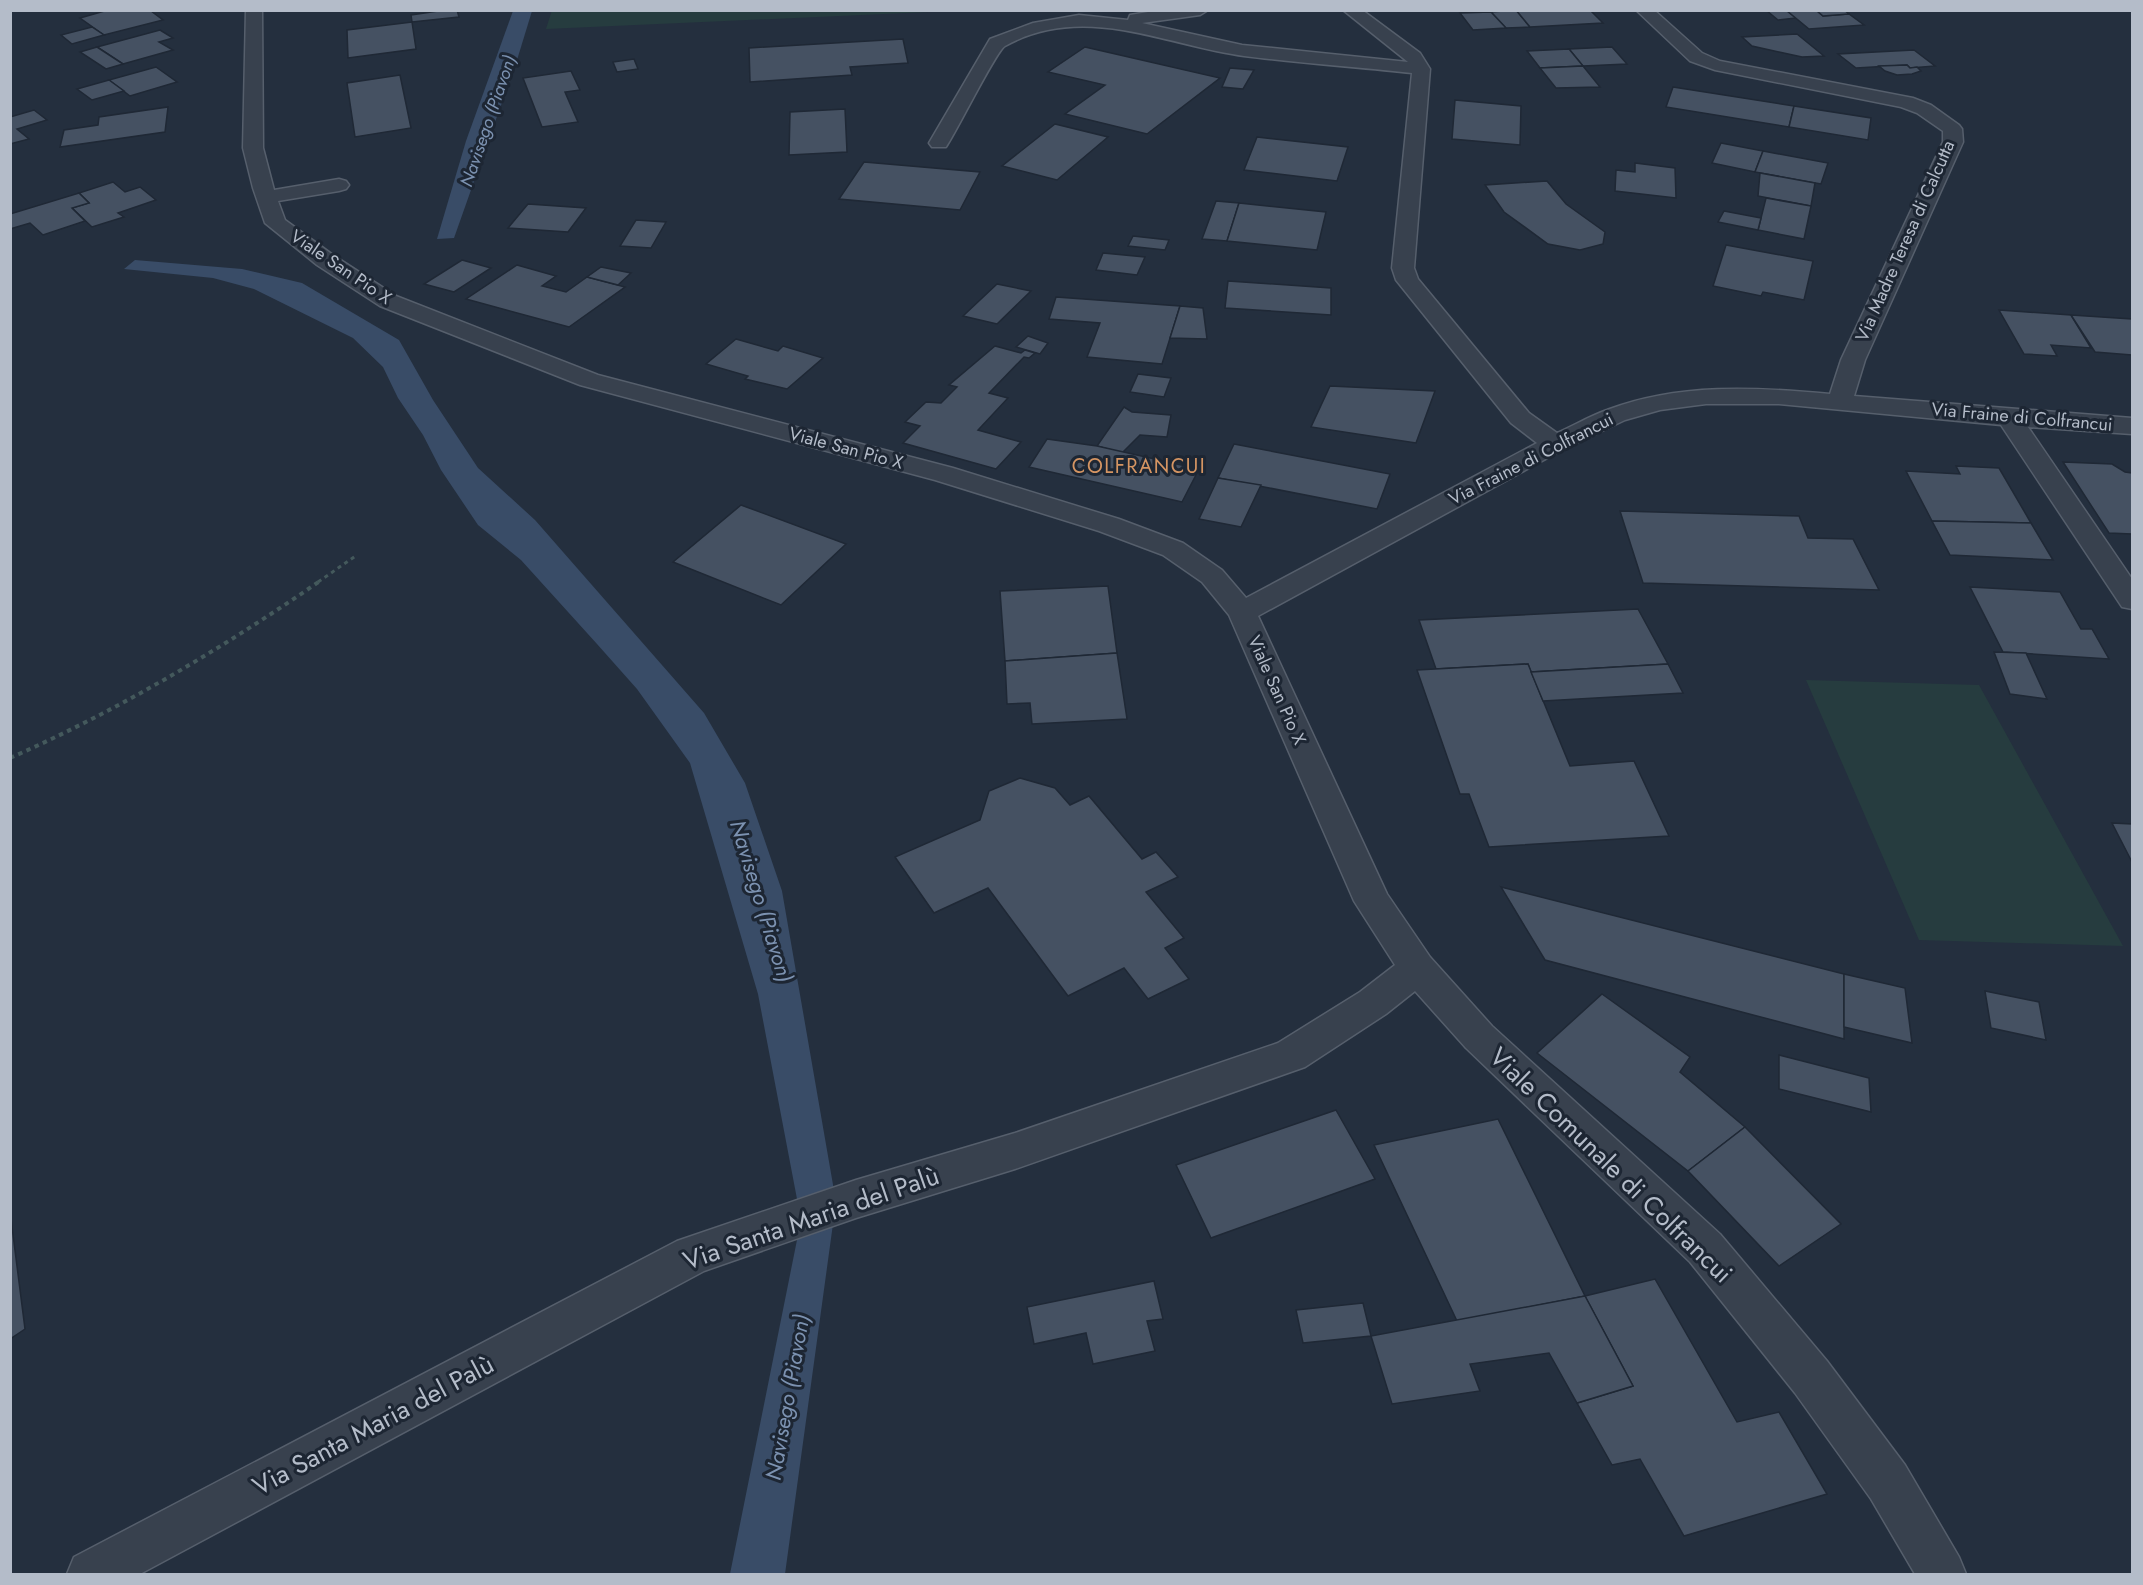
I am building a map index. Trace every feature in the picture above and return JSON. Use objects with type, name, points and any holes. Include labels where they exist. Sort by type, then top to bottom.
[{"type":"street","name":"Viale San Pio X","points":[[254,10],[253,148],[266,197],[276,223],[325,260],[388,300],[589,380],[944,474],[1109,525],[1173,549],[1212,576],[1242,612],[1372,901],[1418,968]]},
{"type":"street","points":[[1112,22],[1200,10]]},
{"type":"street","points":[[1351,10],[1414,57],[1421,69],[1403,268],[1407,280],[1520,418],[1555,444]]},
{"type":"street","name":"Via Madre Teresa di Calcutta","points":[[1644,10],[1696,57],[1715,65],[1906,102],[1924,109],[1952,129],[1953,142],[1854,360],[1840,401]]},
{"type":"street","points":[[939,143],[996,43],[1061,21],[1112,22],[1242,50],[1421,69]]},
{"type":"street","points":[[266,197],[339,185]]},
{"type":"street","name":"Via Fraine di Colfrancui","points":[[1242,612],[1555,444],[1616,415],[1658,403],[1716,397],[1779,397],[2009,418],[2133,426]]},
{"type":"street","points":[[2009,418],[2133,600]]},
{"type":"street","name":"Via Santa Maria del Palù","points":[[91,1575],[692,1255],[856,1199],[1015,1151],[1291,1055],[1373,1003],[1418,968]]},
{"type":"street","name":"Viale Comunale di Colfrancui","points":[[1418,968],[1479,1037],[1705,1248],[1811,1377],[1888,1482],[1942,1575]]},
{"type":"path","points":[[10,758],[52,741],[108,713],[200,661],[357,555]]},
{"type":"green space","points":[[552,10],[950,10],[950,11],[546,29]]},
{"type":"green space","points":[[1806,680],[1979,685],[2123,946],[1919,940]]},
{"type":"water","name":"Navisego (Piavon)","points":[[513,11],[532,11],[517,60],[454,238],[437,239],[466,141]]},
{"type":"water","name":"Navisego (Piavon)","points":[[135,260],[242,269],[302,283],[399,340],[433,400],[478,468],[535,520],[704,713],[745,783],[782,891],[836,1202],[785,1574],[730,1574],[801,1220],[758,994],[690,763],[637,689],[597,644],[521,560],[478,525],[441,470],[423,435],[398,398],[383,367],[353,338],[254,289],[213,278],[124,269]]},
{"type":"building","points":[[108,10],[151,11],[163,20],[104,35],[80,18]]},
{"type":"building","points":[[457,10],[459,17],[412,22],[411,15]]},
{"type":"building","points":[[1516,10],[1530,27],[1506,28],[1491,12]]},
{"type":"building","points":[[1516,10],[1590,10],[1603,23],[1530,27]]},
{"type":"building","points":[[1766,10],[1786,10],[1796,18],[1778,20]]},
{"type":"building","points":[[1786,10],[1816,10],[1823,16],[1849,14],[1864,25],[1809,29]]},
{"type":"building","points":[[1816,10],[1844,10],[1849,14],[1823,16]]},
{"type":"building","points":[[1491,12],[1506,28],[1473,30],[1460,13]]},
{"type":"building","points":[[412,22],[416,49],[348,58],[347,30]]},
{"type":"building","points":[[92,27],[104,35],[72,44],[61,35]]},
{"type":"building","points":[[160,30],[173,38],[159,42],[173,50],[123,64],[97,47]]},
{"type":"building","points":[[1797,34],[1824,56],[1802,57],[1752,46],[1742,37]]},
{"type":"building","points":[[903,39],[908,63],[850,67],[852,75],[750,82],[749,48]]},
{"type":"building","points":[[97,47],[123,64],[106,69],[80,52]]},
{"type":"building","points":[[1085,47],[1220,78],[1147,134],[1065,114],[1105,85],[1048,72]]},
{"type":"building","points":[[1612,47],[1627,64],[1583,66],[1569,49]]},
{"type":"building","points":[[1569,49],[1583,66],[1540,68],[1527,51]]},
{"type":"building","points":[[1914,50],[1935,66],[1856,68],[1838,54]]},
{"type":"building","points":[[634,59],[638,69],[617,72],[613,62]]},
{"type":"building","points":[[1907,65],[1910,68],[1917,67],[1921,71],[1897,75],[1879,66]]},
{"type":"building","points":[[1583,66],[1600,87],[1556,88],[1540,68]]},
{"type":"building","points":[[156,67],[177,82],[130,96],[109,80]]},
{"type":"building","points":[[1230,68],[1254,70],[1243,89],[1222,87]]},
{"type":"building","points":[[571,71],[580,90],[565,92],[578,122],[542,127],[523,78]]},
{"type":"building","points":[[400,75],[411,128],[355,137],[347,83]]},
{"type":"building","points":[[109,80],[124,91],[92,100],[77,89]]},
{"type":"building","points":[[1673,87],[1794,106],[1789,127],[1666,107]]},
{"type":"building","points":[[1455,100],[1521,106],[1520,145],[1452,139]]},
{"type":"building","points":[[1794,106],[1871,118],[1868,140],[1789,127]]},
{"type":"building","points":[[168,107],[165,132],[60,147],[64,130],[98,125],[99,117]]},
{"type":"building","points":[[845,109],[847,152],[789,155],[790,112]]},
{"type":"building","points":[[34,110],[47,120],[17,129],[29,139],[10,144],[10,117]]},
{"type":"building","points":[[1055,124],[1108,137],[1057,180],[1002,166]]},
{"type":"building","points":[[1257,137],[1348,147],[1337,181],[1244,170]]},
{"type":"building","points":[[1721,143],[1763,151],[1755,172],[1712,163]]},
{"type":"building","points":[[1763,151],[1828,163],[1821,184],[1755,172]]},
{"type":"building","points":[[864,162],[980,172],[960,210],[839,199]]},
{"type":"building","points":[[1635,163],[1675,168],[1676,198],[1615,191],[1616,170],[1635,172]]},
{"type":"building","points":[[1760,173],[1815,183],[1811,206],[1758,196]]},
{"type":"building","points":[[1547,181],[1566,204],[1605,232],[1603,244],[1580,250],[1548,244],[1504,212],[1485,185]]},
{"type":"building","points":[[113,182],[125,192],[140,187],[156,200],[118,213],[124,217],[92,227],[72,208],[89,203],[79,193]]},
{"type":"building","points":[[79,193],[89,203],[72,208],[85,221],[43,235],[30,223],[10,229],[10,214]]},
{"type":"building","points":[[1766,198],[1811,206],[1804,239],[1758,230]]},
{"type":"building","points":[[1216,201],[1239,203],[1227,241],[1202,239]]},
{"type":"building","points":[[1239,203],[1326,212],[1317,250],[1227,241]]},
{"type":"building","points":[[528,204],[586,208],[568,232],[508,228]]},
{"type":"building","points":[[1724,211],[1761,218],[1758,230],[1718,222]]},
{"type":"building","points":[[636,220],[666,222],[651,248],[620,246]]},
{"type":"building","points":[[1133,236],[1169,240],[1165,250],[1128,246]]},
{"type":"building","points":[[1726,245],[1813,261],[1804,300],[1763,292],[1761,296],[1713,286]]},
{"type":"building","points":[[1103,253],[1145,257],[1137,275],[1096,270]]},
{"type":"building","points":[[462,260],[491,268],[454,292],[424,284]]},
{"type":"building","points":[[517,265],[556,276],[542,286],[566,292],[587,277],[625,287],[569,327],[466,299]]},
{"type":"building","points":[[601,267],[631,273],[618,285],[587,277]]},
{"type":"building","points":[[1228,281],[1331,288],[1331,315],[1225,308]]},
{"type":"building","points":[[997,284],[1031,291],[997,324],[963,316]]},
{"type":"building","points":[[1056,297],[1180,306],[1162,364],[1087,357],[1100,323],[1049,319]]},
{"type":"building","points":[[1180,306],[1203,308],[1207,339],[1170,338]]},
{"type":"building","points":[[1999,310],[2071,315],[2091,348],[2051,345],[2057,356],[2024,354]]},
{"type":"building","points":[[2071,315],[2132,319],[2132,355],[2095,352]]},
{"type":"building","points":[[1028,336],[1048,343],[1040,354],[1016,347]]},
{"type":"building","points":[[736,339],[778,351],[783,346],[823,358],[787,389],[745,379],[748,376],[706,364]]},
{"type":"building","points":[[995,346],[1021,353],[1025,350],[1035,353],[1029,358],[1024,357],[989,393],[1008,398],[978,430],[1021,442],[996,469],[903,443],[920,426],[905,422],[926,402],[941,403],[957,387],[949,385]]},
{"type":"building","points":[[1138,374],[1171,378],[1164,397],[1130,392]]},
{"type":"building","points":[[1330,386],[1435,391],[1416,443],[1311,427]]},
{"type":"building","points":[[1124,407],[1132,412],[1171,415],[1167,437],[1140,435],[1122,453],[1097,446]]},
{"type":"building","points":[[1047,439],[1097,446],[1199,469],[1182,502],[1029,467]]},
{"type":"building","points":[[1234,444],[1390,474],[1377,509],[1218,478]]},
{"type":"building","points":[[2063,462],[2112,464],[2125,472],[2132,473],[2132,534],[2109,533]]},
{"type":"building","points":[[1956,466],[1999,468],[2031,523],[1932,521],[1906,471],[1960,474]]},
{"type":"building","points":[[1218,478],[1261,485],[1241,527],[1199,519]]},
{"type":"building","points":[[741,505],[846,544],[781,605],[673,562]]},
{"type":"building","points":[[1620,511],[1799,516],[1808,538],[1853,539],[1879,590],[1643,583]]},
{"type":"building","points":[[1932,521],[2031,523],[2053,560],[1950,555]]},
{"type":"building","points":[[1108,586],[1117,653],[1005,661],[1000,591]]},
{"type":"building","points":[[1970,587],[2060,592],[2081,629],[2092,629],[2109,659],[2003,652]]},
{"type":"building","points":[[1638,609],[1668,664],[1531,672],[1528,664],[1436,669],[1419,620]]},
{"type":"building","points":[[1994,652],[2026,653],[2047,699],[2010,694]]},
{"type":"building","points":[[1117,653],[1127,719],[1032,724],[1030,703],[1007,704],[1005,661]]},
{"type":"building","points":[[1528,664],[1570,766],[1634,761],[1669,836],[1489,847],[1469,794],[1460,794],[1417,670]]},
{"type":"building","points":[[1668,664],[1683,693],[1543,701],[1531,672]]},
{"type":"building","points":[[1020,778],[1055,788],[1070,805],[1089,796],[1142,859],[1156,852],[1178,877],[1146,892],[1184,938],[1165,948],[1189,979],[1148,999],[1124,968],[1068,996],[988,888],[934,913],[895,857],[980,820],[989,791]]},
{"type":"building","points":[[2112,823],[2132,824],[2132,862]]},
{"type":"building","points":[[1501,887],[1844,974],[1844,1039],[1545,960]]},
{"type":"building","points":[[1844,974],[1905,988],[1912,1043],[1844,1027]]},
{"type":"building","points":[[1985,991],[2039,1002],[2046,1040],[1991,1028]]},
{"type":"building","points":[[1602,994],[1690,1057],[1680,1072],[1745,1127],[1688,1171],[1537,1053]]},
{"type":"building","points":[[1779,1055],[1869,1078],[1871,1112],[1779,1089]]},
{"type":"building","points":[[1336,1110],[1375,1179],[1211,1238],[1176,1165]]},
{"type":"building","points":[[1498,1119],[1585,1296],[1457,1321],[1374,1145]]},
{"type":"building","points":[[1745,1127],[1841,1224],[1779,1266],[1688,1171]]},
{"type":"building","points":[[10,1211],[25,1329],[10,1339]]},
{"type":"building","points":[[1655,1279],[1737,1422],[1779,1412],[1827,1494],[1684,1536],[1640,1459],[1612,1465],[1577,1403],[1633,1386],[1585,1296]]},
{"type":"building","points":[[1154,1281],[1163,1319],[1147,1321],[1155,1351],[1093,1364],[1086,1333],[1034,1344],[1027,1307]]},
{"type":"building","points":[[1585,1296],[1633,1386],[1577,1403],[1549,1353],[1470,1364],[1480,1391],[1392,1404],[1371,1336]]},
{"type":"building","points":[[1363,1303],[1371,1336],[1303,1343],[1296,1310]]},
{"type":"district","name":"COLFRANCUI","points":[[1139,466]]}]
